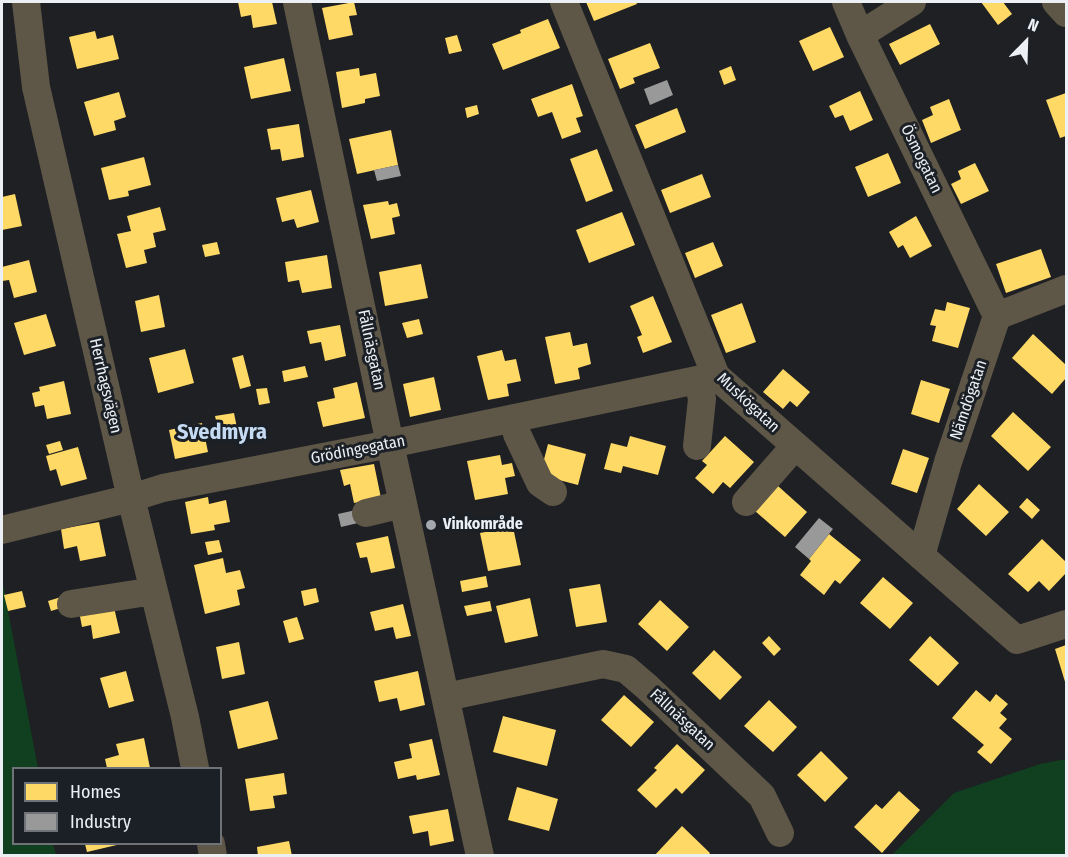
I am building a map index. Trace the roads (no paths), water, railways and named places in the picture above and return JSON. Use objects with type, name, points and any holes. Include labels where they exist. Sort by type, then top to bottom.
[{"type":"street","name":"Herrhagsvägen","points":[[26,2],[36,87],[195,767]]},
{"type":"street","name":"Fållnäsgatan","points":[[297,2],[480,855]]},
{"type":"street","name":"Muskögatan","points":[[564,2],[707,378],[795,446],[1017,640],[1066,624]]},
{"type":"street","name":"Ösmogatan","points":[[846,2],[997,316]]},
{"type":"street","points":[[860,35],[912,2]]},
{"type":"street","points":[[1056,2],[1066,13]]},
{"type":"street","points":[[997,316],[1066,290]]},
{"type":"street","name":"Nämdögatan","points":[[921,556],[948,462],[997,316]]},
{"type":"street","name":"Grödingegatan","points":[[2,530],[163,488],[390,444],[707,378]]},
{"type":"street","points":[[697,446],[702,399],[707,378]]},
{"type":"street","points":[[514,418],[517,434],[540,483],[554,492]]},
{"type":"street","points":[[746,502],[795,446]]},
{"type":"street","points":[[366,513],[403,504]]},
{"type":"street","points":[[71,604],[154,591]]},
{"type":"street","name":"Fållnäsgatan","points":[[446,697],[603,664],[626,669],[648,687],[762,796],[780,833]]},
{"type":"place","name":"Vinkområde","points":[[431,525]]},
{"type":"district","name":"Svedmyra","points":[[222,433]]}]
